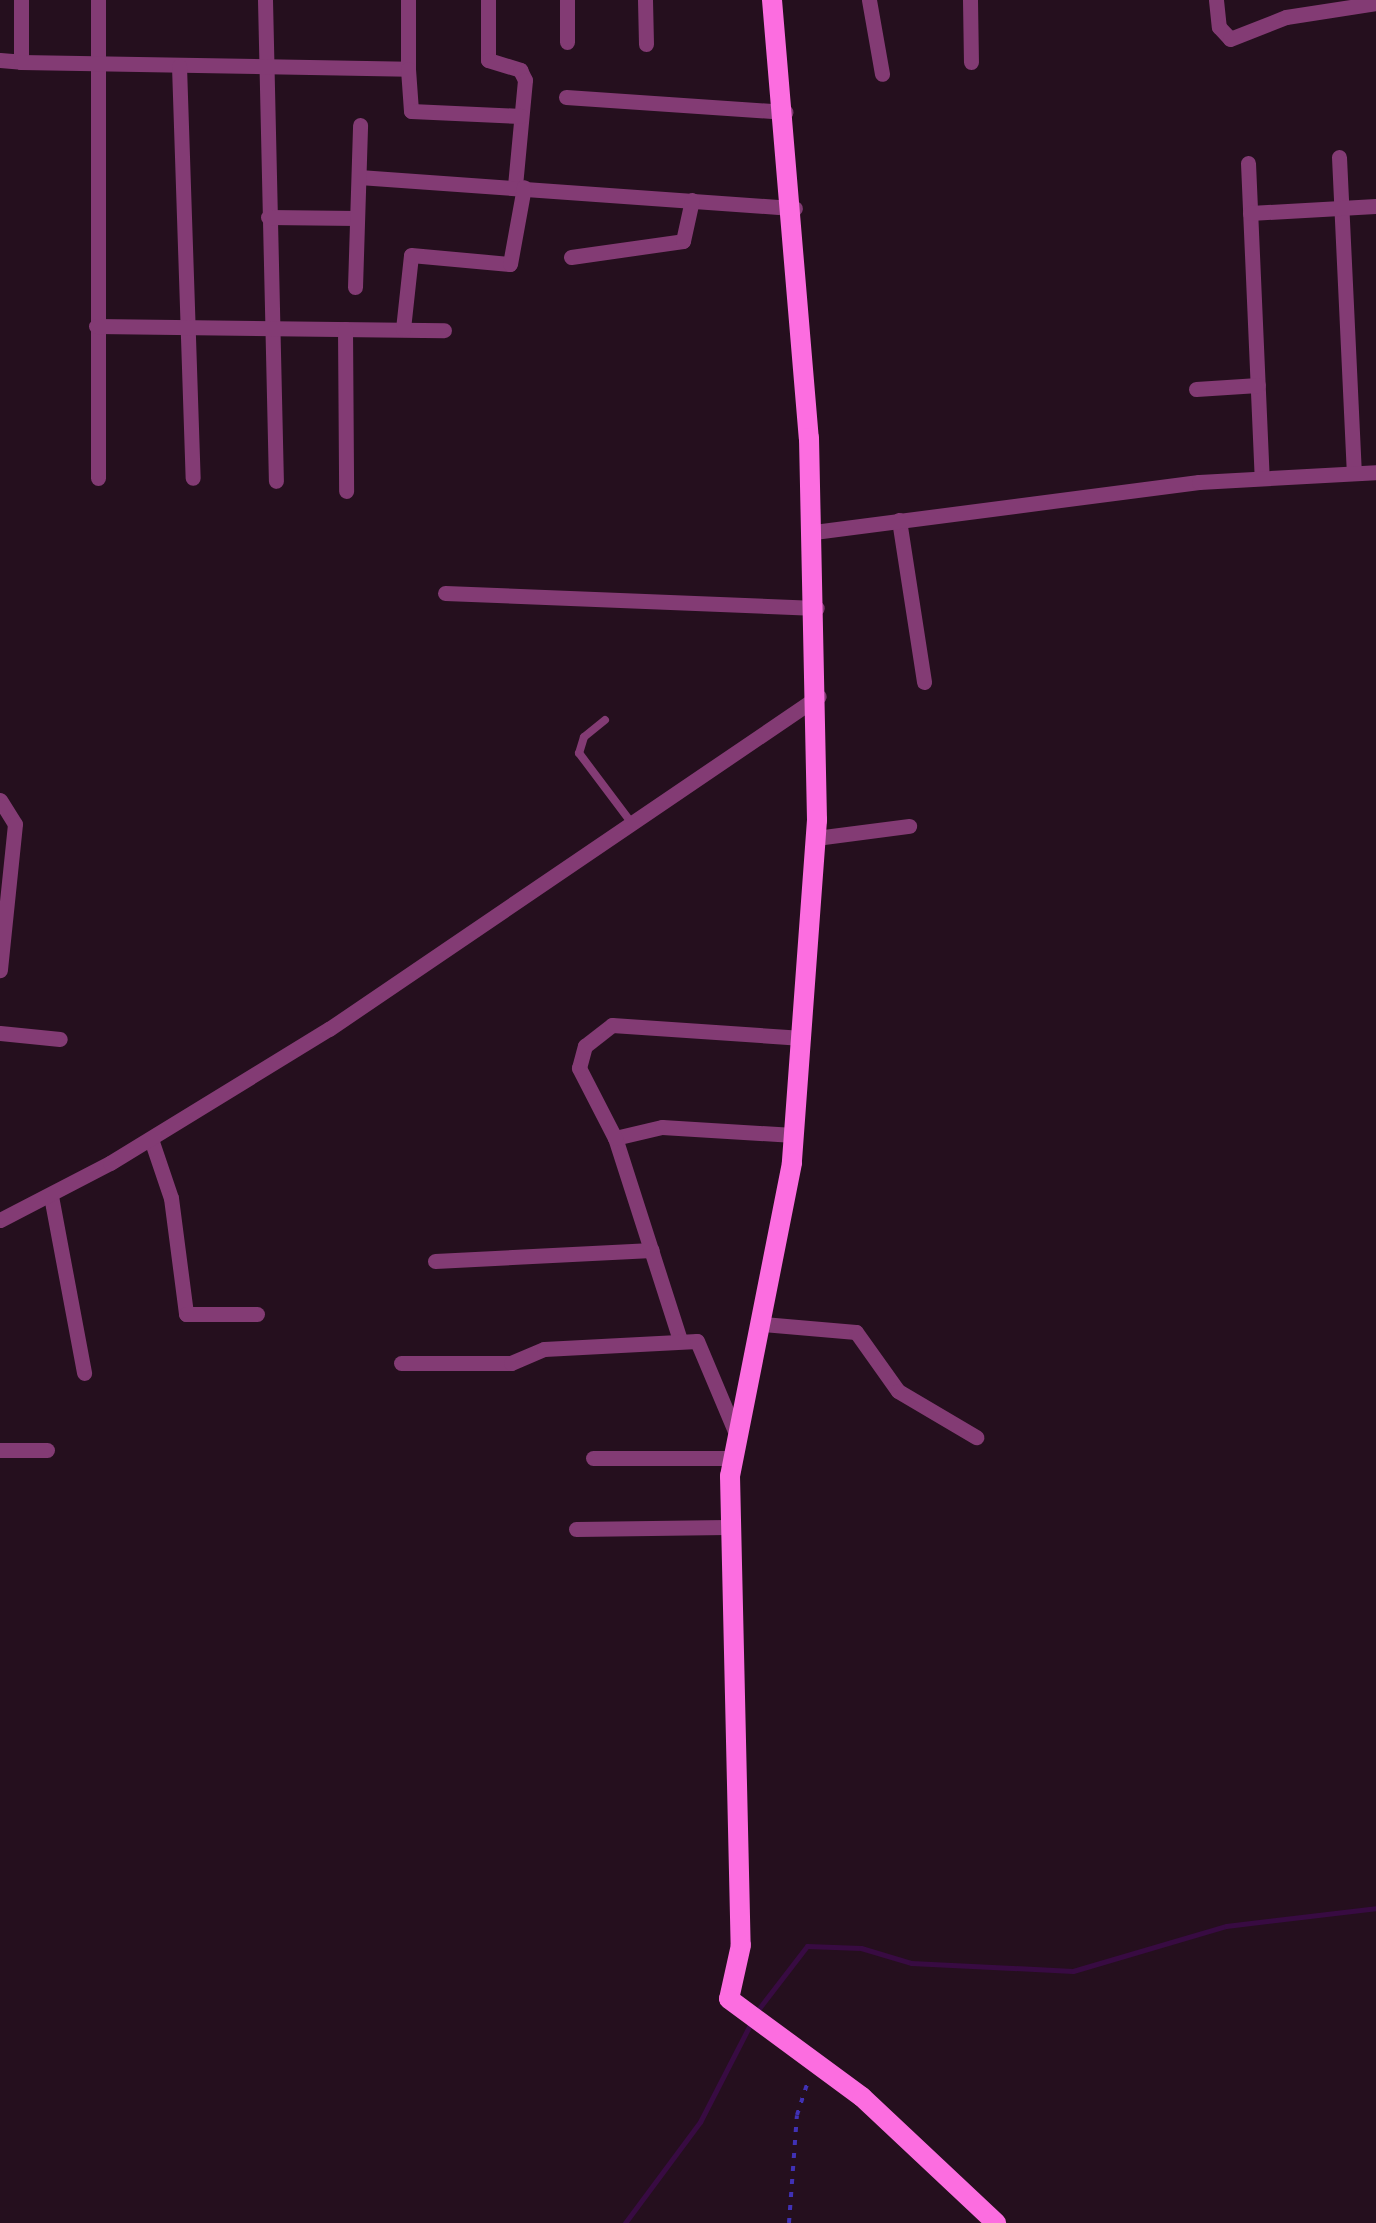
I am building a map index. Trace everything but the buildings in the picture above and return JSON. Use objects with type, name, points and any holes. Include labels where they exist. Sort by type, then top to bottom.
[{"type":"street","points":[[21,0],[21,62]]},
{"type":"street","points":[[98,0],[98,478]]},
{"type":"street","points":[[265,0],[276,481]]},
{"type":"street","points":[[408,0],[411,111],[521,116]]},
{"type":"street","points":[[403,330],[411,255],[510,264],[519,186],[524,74],[488,60],[488,0]]},
{"type":"street","points":[[567,0],[567,42]]},
{"type":"street","points":[[645,0],[646,44]]},
{"type":"street","points":[[774,0],[795,208],[814,532],[819,696],[816,838],[794,1134],[763,1324],[732,1458],[727,1527],[741,1932],[729,1992],[740,2011],[902,2132],[996,2223]]},
{"type":"street","points":[[869,0],[882,74]]},
{"type":"street","points":[[970,0],[971,62]]},
{"type":"street","points":[[1216,0],[1219,27],[1230,39],[1286,18],[1376,3]]},
{"type":"street","points":[[1286,0],[1286,18]]},
{"type":"street","points":[[0,60],[96,66],[408,68]]},
{"type":"street","points":[[180,66],[193,478]]},
{"type":"street","points":[[566,98],[785,112]]},
{"type":"street","points":[[356,287],[360,126]]},
{"type":"street","points":[[1339,157],[1354,473]]},
{"type":"street","points":[[1248,163],[1262,478]]},
{"type":"street","points":[[359,177],[795,208]]},
{"type":"street","points":[[571,257],[683,240],[692,200]]},
{"type":"street","points":[[1250,213],[1376,206]]},
{"type":"street","points":[[268,217],[358,218]]},
{"type":"street","points":[[96,326],[444,330]]},
{"type":"street","points":[[345,329],[346,491]]},
{"type":"street","points":[[1196,389],[1258,385]]},
{"type":"street","points":[[814,532],[1262,478],[1376,472]]},
{"type":"street","points":[[899,520],[924,682]]},
{"type":"street","points":[[445,593],[817,608]]},
{"type":"street","points":[[0,1220],[151,1139],[633,826],[819,696]]},
{"type":"street","points":[[0,800],[15,824],[0,970]]},
{"type":"street","points":[[816,838],[908,826]]},
{"type":"street","points":[[680,1340],[615,1138],[579,1068],[601,1028],[802,1038]]},
{"type":"street","points":[[0,1032],[60,1039]]},
{"type":"street","points":[[615,1138],[662,1127],[794,1134]]},
{"type":"street","points":[[151,1139],[172,1198],[186,1314],[257,1314]]},
{"type":"street","points":[[51,1196],[84,1373]]},
{"type":"street","points":[[435,1262],[652,1250]]},
{"type":"street","points":[[763,1324],[856,1332],[898,1391],[976,1437]]},
{"type":"street","points":[[401,1363],[511,1363],[544,1349],[680,1340],[704,1347],[737,1436]]},
{"type":"street","points":[[0,1450],[47,1450]]},
{"type":"street","points":[[594,1458],[732,1458]]},
{"type":"street","points":[[576,1529],[727,1527]]},
{"type":"lane","points":[[605,720],[584,736],[578,752],[633,826]]},
{"type":"path","points":[[789,2223],[797,2115],[806,2057]]},
{"type":"waterway","points":[[757,2011],[807,1946],[861,1948],[911,1963],[1073,1971],[1226,1926],[1376,1908]]},
{"type":"waterway","points":[[625,2223],[700,2122],[752,2021]]}]
